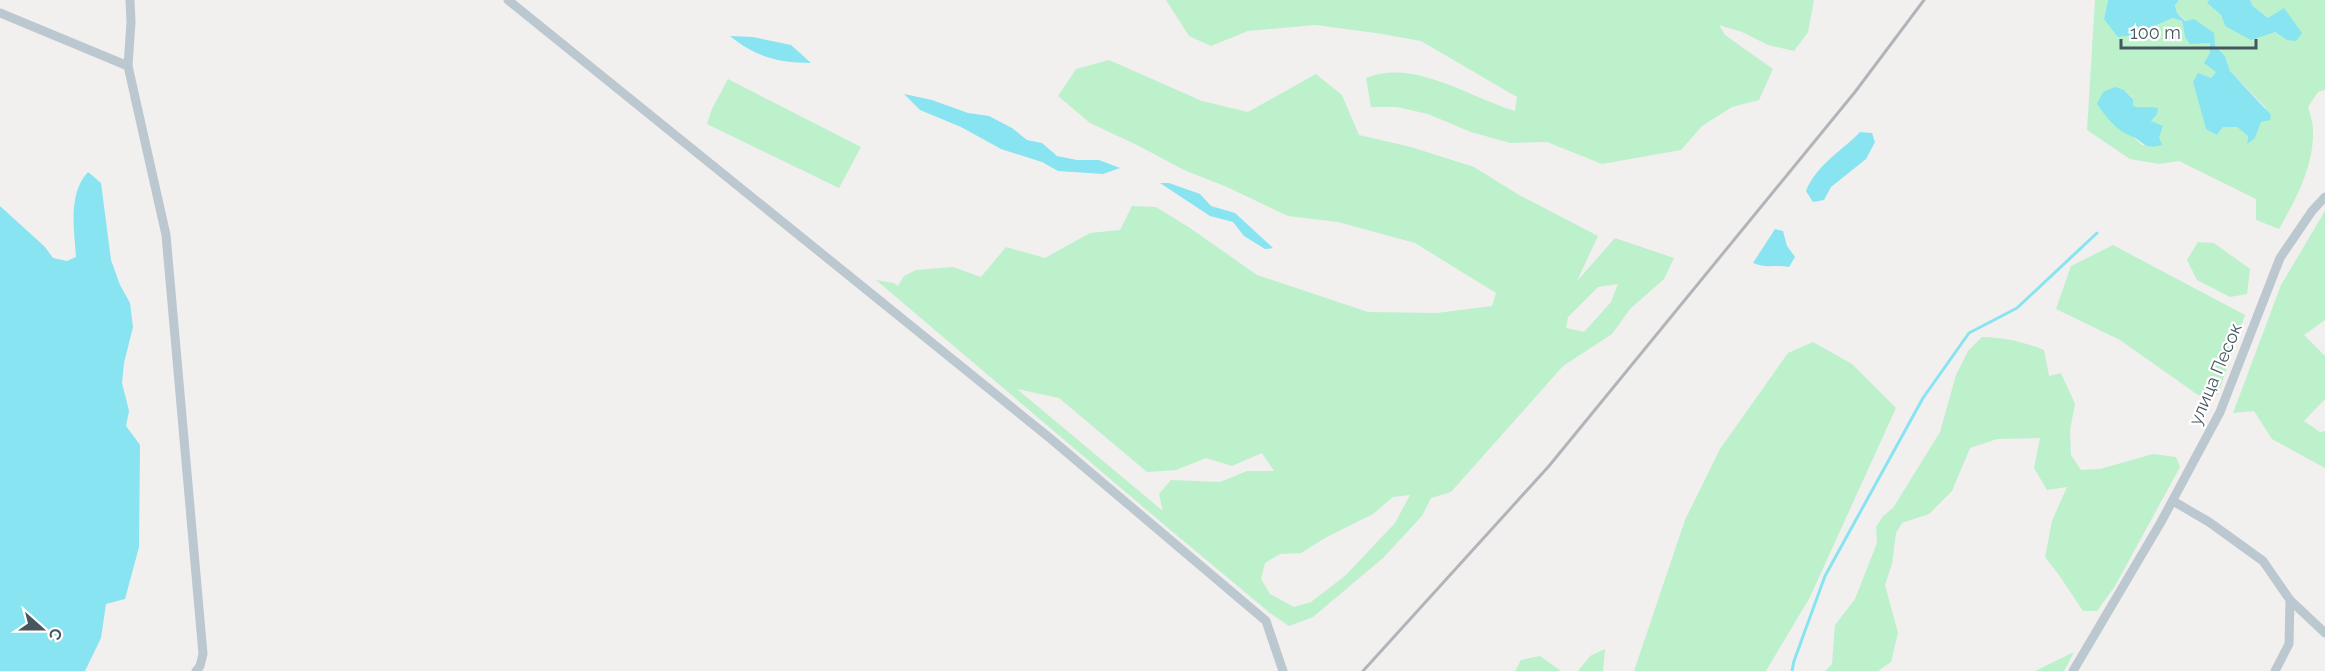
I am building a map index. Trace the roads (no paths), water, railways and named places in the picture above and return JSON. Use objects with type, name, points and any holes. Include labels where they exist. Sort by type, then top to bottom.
[{"type":"street","points":[[130,0],[128,66],[166,235],[203,654],[196,671]]},
{"type":"street","points":[[508,0],[1042,431],[1228,588],[1266,621],[1283,671]]},
{"type":"street","points":[[0,13],[128,66]]},
{"type":"street","name":"улица Песок","points":[[2073,671],[2173,501],[2220,412],[2280,258],[2312,211],[2325,197]]},
{"type":"street","points":[[2173,501],[2209,522],[2263,561],[2290,600],[2325,633]]},
{"type":"street","points":[[2275,671],[2289,644],[2290,600]]},
{"type":"water","points":[[2108,0],[2179,0],[2175,5],[2177,13],[2185,21],[2194,19],[2214,33],[2215,46],[2225,56],[2230,71],[2271,115],[2270,120],[2261,122],[2255,138],[2247,144],[2248,136],[2237,127],[2223,127],[2217,135],[2206,129],[2193,82],[2198,73],[2211,78],[2216,72],[2204,63],[2210,53],[2210,43],[2190,44],[2185,37],[2182,21],[2173,18],[2133,35],[2118,37],[2104,19]]},
{"type":"water","points":[[2209,0],[2250,0],[2253,6],[2268,18],[2284,8],[2302,33],[2296,41],[2287,40],[2275,32],[2251,40],[2225,26],[2221,15],[2207,3]]},
{"type":"water","points":[[730,36],[753,37],[791,45],[811,63],[788,62],[758,54]]},
{"type":"water","points":[[2115,87],[2124,90],[2133,99],[2133,106],[2158,108],[2157,114],[2151,121],[2163,126],[2159,137],[2162,145],[2151,147],[2145,145],[2121,130],[2104,114],[2097,104],[2103,92]]},
{"type":"water","points":[[904,94],[932,100],[968,113],[989,116],[1012,128],[1027,140],[1042,143],[1057,156],[1077,160],[1099,160],[1120,168],[1103,174],[1058,171],[1042,162],[1001,149],[961,127],[920,110]]},
{"type":"water","points":[[1860,132],[1872,133],[1875,142],[1866,159],[1831,187],[1824,200],[1813,202],[1806,191],[1816,173]]},
{"type":"water","points":[[88,172],[101,183],[111,260],[120,285],[130,303],[133,327],[124,363],[122,383],[129,411],[126,426],[140,445],[139,547],[125,599],[106,604],[101,638],[85,671],[0,671],[0,206],[45,247],[53,258],[67,261],[76,257],[75,201],[77,190]]},
{"type":"water","points":[[1160,183],[1169,183],[1200,194],[1211,206],[1235,213],[1273,248],[1265,249],[1244,236],[1233,222],[1210,216]]},
{"type":"water","points":[[1775,229],[1783,231],[1787,246],[1795,257],[1789,267],[1763,266],[1753,263]]},
{"type":"waterway","points":[[1792,671],[1825,576],[1923,398],[1969,333],[2017,308],[2097,233]]},
{"type":"railway","points":[[1363,671],[1549,466],[1855,92],[1924,0]]}]
